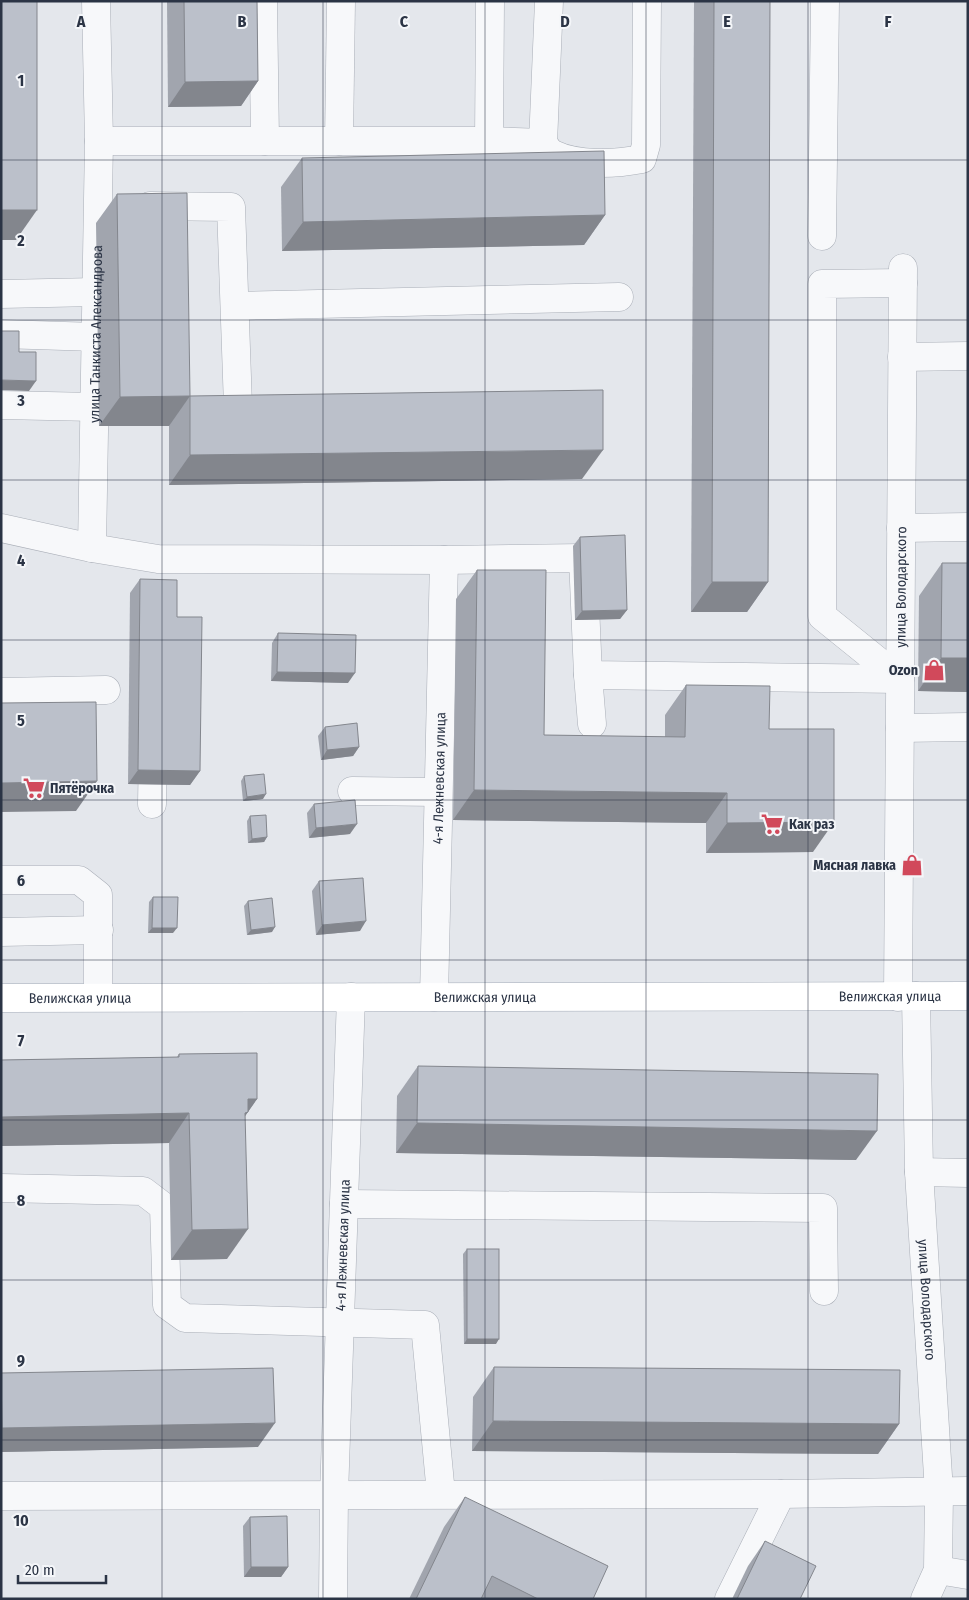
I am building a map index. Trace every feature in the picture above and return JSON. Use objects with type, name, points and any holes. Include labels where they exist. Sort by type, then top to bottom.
[{"type":"main road","name":"Велижская улица","points":[[1,998],[968,996]]},
{"type":"street","name":"улица Танкиста Александрова","points":[[92,548],[99,141],[96,1]]},
{"type":"street","points":[[263,1],[265,141]]},
{"type":"street","points":[[339,141],[341,1]]},
{"type":"street","points":[[489,141],[490,1]]},
{"type":"street","points":[[549,1],[543,143],[551,154],[572,161],[622,163],[642,159],[646,145],[647,1]]},
{"type":"street","points":[[822,236],[825,1]]},
{"type":"street","points":[[99,141],[489,141],[543,143]]},
{"type":"street","points":[[98,206],[232,207],[238,406]]},
{"type":"street","name":"улица Володарского","points":[[900,679],[822,616],[822,284],[903,275],[900,728],[907,996],[939,1492],[938,1570],[925,1599]]},
{"type":"street","points":[[1,294],[96,292]]},
{"type":"street","points":[[236,306],[619,297]]},
{"type":"street","points":[[1,334],[96,337]]},
{"type":"street","points":[[902,357],[968,356]]},
{"type":"street","points":[[1,405],[94,407]]},
{"type":"street","points":[[901,528],[968,527]]},
{"type":"street","points":[[1,528],[92,548],[158,569],[444,560],[583,558],[592,724]]},
{"type":"street","name":"4-я Лежневская улица","points":[[434,997],[444,560]]},
{"type":"street","points":[[588,675],[900,679]]},
{"type":"street","points":[[1,692],[106,690]]},
{"type":"street","points":[[152,804],[154,726]]},
{"type":"street","points":[[900,728],[968,727]]},
{"type":"street","points":[[352,791],[438,792]]},
{"type":"street","points":[[1,880],[79,880],[98,896],[98,997]]},
{"type":"street","points":[[1,932],[98,930]]},
{"type":"street","name":"4-я Лежневская улица","points":[[333,1599],[334,1495],[351,997]]},
{"type":"street","points":[[919,1172],[968,1173]]},
{"type":"street","points":[[1,1188],[143,1191],[164,1207],[167,1305],[185,1318],[425,1325],[441,1494]]},
{"type":"street","points":[[344,1204],[823,1208],[824,1291]]},
{"type":"street","points":[[1,1496],[781,1494],[968,1491]]},
{"type":"street","points":[[729,1599],[781,1494]]},
{"type":"street","points":[[938,1570],[968,1575]]},
{"type":"building","points":[[1,1],[37,1],[37,210],[1,210]]},
{"type":"building","points":[[184,1],[257,1],[258,81],[185,82]]},
{"type":"building","points":[[714,1],[770,1],[768,582],[712,582]]},
{"type":"building","points":[[604,151],[605,215],[303,222],[302,158]]},
{"type":"building","points":[[187,193],[190,396],[120,397],[117,194]]},
{"type":"building","points":[[1,331],[19,331],[19,352],[36,352],[36,381],[1,380]]},
{"type":"building","points":[[603,390],[603,450],[190,455],[190,396]]},
{"type":"building","points":[[625,535],[627,610],[582,611],[580,537]]},
{"type":"building","points":[[942,563],[968,563],[968,658],[941,658]]},
{"type":"building","points":[[477,570],[546,570],[544,735],[685,737],[686,685],[770,686],[769,729],[834,729],[834,822],[727,823],[727,793],[474,790]]},
{"type":"building","points":[[140,579],[177,580],[177,617],[202,617],[200,771],[138,770]]},
{"type":"building","points":[[278,633],[356,635],[355,673],[277,672]]},
{"type":"building","points":[[96,702],[97,781],[1,783],[1,703]]},
{"type":"building","points":[[357,723],[359,747],[327,750],[325,727]]},
{"type":"building","points":[[264,774],[266,794],[247,797],[244,776]]},
{"type":"building","points":[[355,800],[357,824],[316,828],[314,804]]},
{"type":"building","points":[[266,815],[267,837],[252,839],[250,816]]},
{"type":"building","points":[[363,878],[366,921],[322,925],[319,881]]},
{"type":"building","points":[[153,897],[178,897],[177,928],[152,928]]},
{"type":"building","points":[[272,898],[275,927],[251,930],[248,901]]},
{"type":"building","points":[[257,1053],[257,1099],[248,1099],[248,1112],[245,1113],[248,1229],[192,1230],[189,1113],[1,1117],[1,1060],[179,1057],[179,1054]]},
{"type":"building","points":[[418,1066],[878,1074],[877,1131],[417,1123]]},
{"type":"building","points":[[467,1249],[499,1249],[499,1339],[467,1339]]},
{"type":"building","points":[[494,1367],[900,1370],[899,1424],[493,1421]]},
{"type":"building","points":[[273,1368],[275,1423],[2,1428],[1,1373]]},
{"type":"building","points":[[465,1497],[608,1566],[593,1599],[538,1599],[492,1576],[481,1599],[416,1599]]},
{"type":"building","points":[[287,1516],[288,1567],[251,1567],[250,1517]]},
{"type":"building","points":[[765,1541],[816,1566],[800,1599],[737,1599]]},
{"type":"place","name":"Ozon","points":[[934,670]]},
{"type":"place","name":"Пятёрочка","points":[[34,788]]},
{"type":"place","name":"Как раз","points":[[772,824]]},
{"type":"place","name":"Мясная лавка","points":[[912,865]]}]
